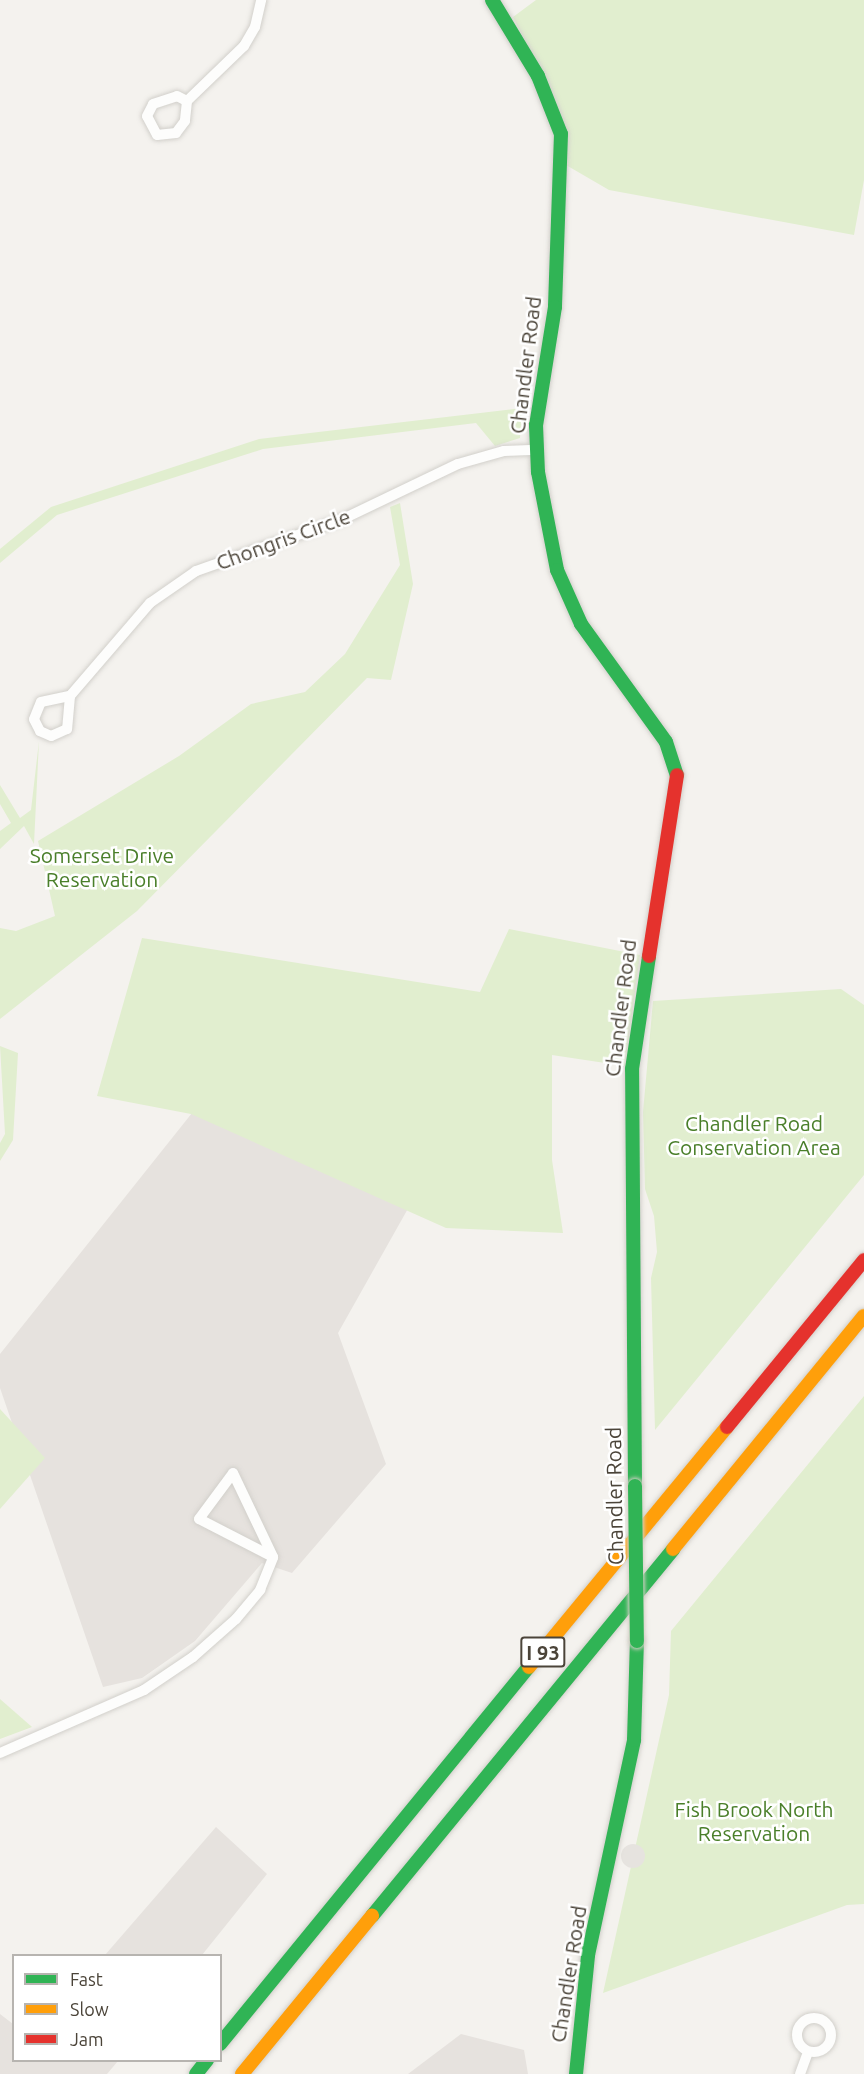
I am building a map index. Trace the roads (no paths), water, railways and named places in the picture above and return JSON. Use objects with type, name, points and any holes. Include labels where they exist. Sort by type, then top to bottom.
[{"type":"main road","name":"Chandler Road","points":[[492,0],[538,76],[561,134],[555,307],[538,403],[537,450],[555,559],[581,624],[666,742],[677,776],[632,1069],[637,1641],[634,1740],[588,1955],[576,2074]]},
{"type":"main road","name":"I 93","points":[[222,2042],[864,1260]]},
{"type":"main road","name":"I 93","points":[[242,2074],[864,1316]]},
{"type":"main road","points":[[196,2074],[206,2062]]},
{"type":"street","points":[[186,101],[244,45],[255,27],[261,0]]},
{"type":"street","name":"Chongris Circle","points":[[70,696],[145,609],[179,580],[344,519],[458,465],[504,451],[537,450]]},
{"type":"street","points":[[0,1753],[115,1706],[193,1657],[260,1590],[273,1557],[233,1473],[200,1519],[273,1557]]},
{"type":"street","points":[[800,2074],[808,2052]]},
{"type":"park label","name":"Somerset Drive Reservation","points":[[102,867]]},
{"type":"park label","name":"Chandler Road Conservation Area","points":[[754,1135]]},
{"type":"park label","name":"Fish Brook North Reservation","points":[[754,1821]]}]
